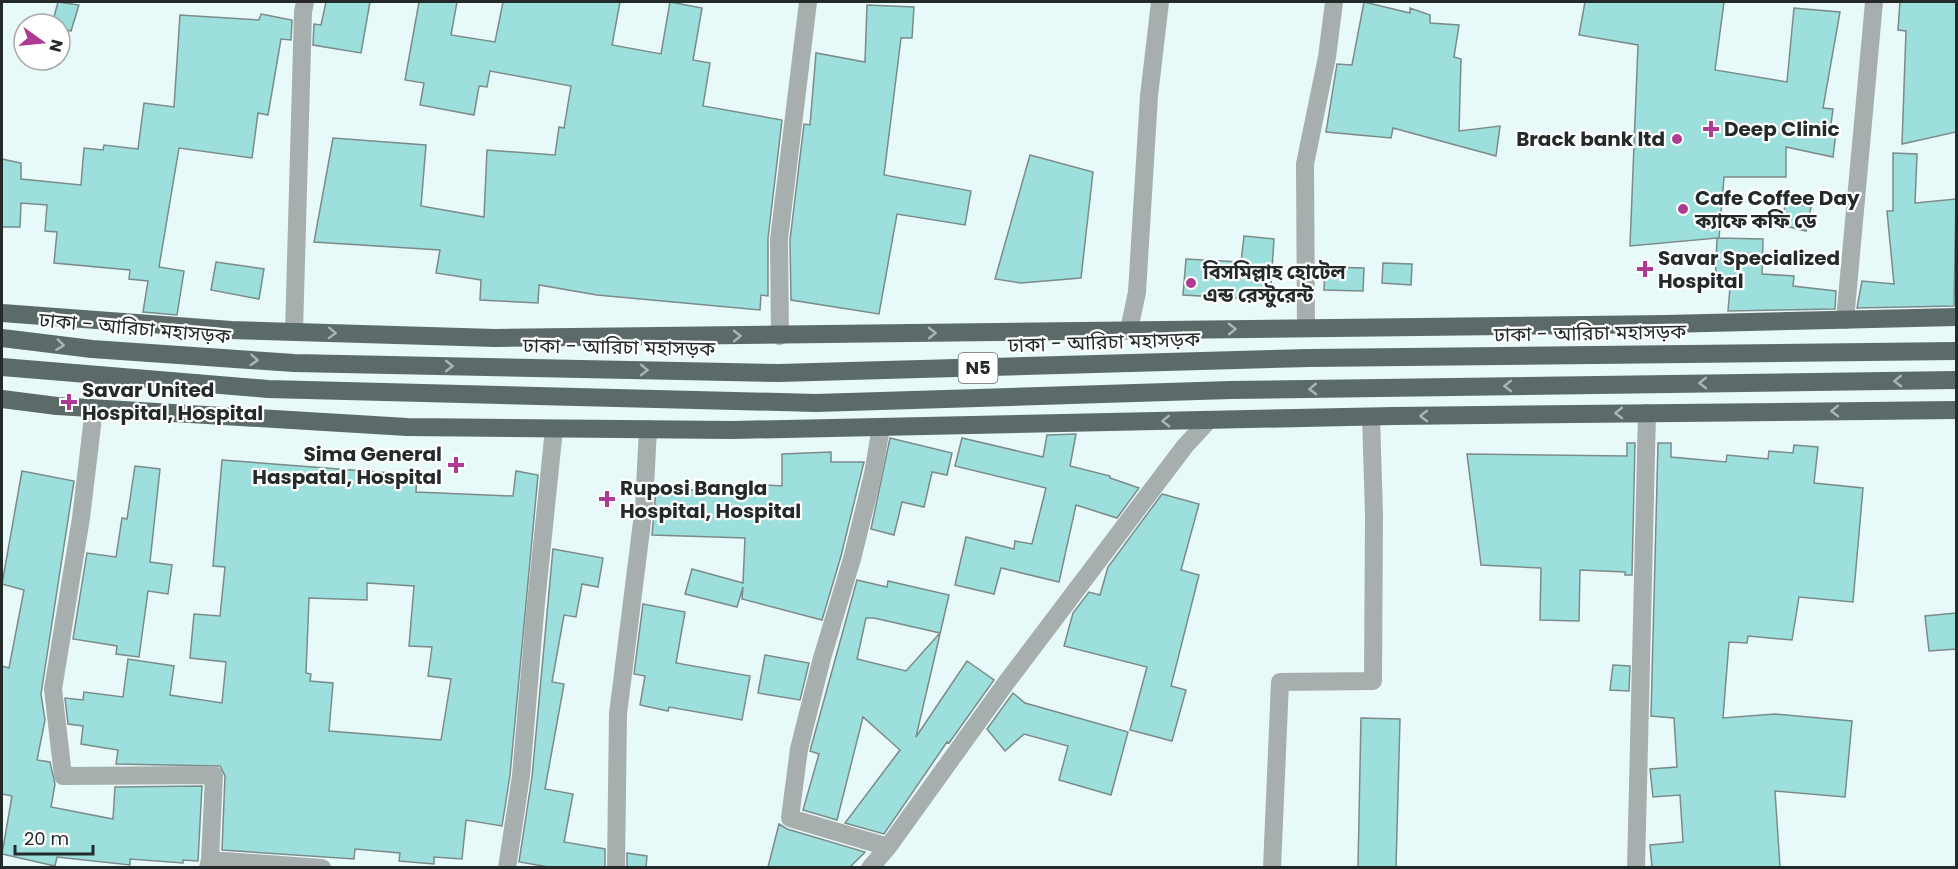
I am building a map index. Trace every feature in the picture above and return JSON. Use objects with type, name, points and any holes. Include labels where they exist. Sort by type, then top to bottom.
[{"type":"highway","points":[[2,313],[294,332],[495,338],[780,336],[1956,317]]},
{"type":"highway","name":"ঢাকা - আরিচা মহাসড়ক","points":[[2,338],[92,349],[294,363],[779,373],[1309,358],[1956,351]]},
{"type":"highway","name":"N5","points":[[2,367],[268,389],[816,403],[1230,390],[1956,380]]},
{"type":"highway","points":[[2,399],[94,409],[407,427],[554,429],[881,427],[1371,417],[1956,410]]},
{"type":"street","points":[[294,332],[305,2]]},
{"type":"street","points":[[780,336],[778,239],[808,2]]},
{"type":"street","points":[[1129,330],[1137,292],[1149,96],[1160,2]]},
{"type":"street","points":[[1306,328],[1305,164],[1327,57],[1334,2]]},
{"type":"street","points":[[1845,320],[1875,2]]},
{"type":"street","points":[[94,409],[81,518],[53,689],[63,776],[214,775],[209,864],[322,867]]},
{"type":"street","points":[[1636,867],[1647,413]]},
{"type":"street","points":[[1272,867],[1280,682],[1373,681],[1374,514],[1371,417]]},
{"type":"street","points":[[870,867],[888,847],[1006,683],[1185,446],[1209,420]]},
{"type":"street","points":[[881,427],[873,474],[852,559],[799,749],[790,818],[888,847]]},
{"type":"street","points":[[507,867],[522,776],[534,613],[554,429]]},
{"type":"street","points":[[616,867],[618,714],[644,506],[648,429]]},
{"type":"building","points":[[58,2],[79,5],[72,28],[72,12],[55,12]]},
{"type":"building","points":[[326,2],[370,2],[361,53],[313,45],[314,24],[321,25]]},
{"type":"building","points":[[419,2],[457,2],[451,35],[495,42],[503,2],[620,2],[612,45],[661,54],[670,2],[702,8],[693,60],[710,63],[703,106],[782,120],[768,238],[768,296],[761,295],[760,310],[597,295],[539,285],[538,303],[480,300],[481,280],[436,273],[440,250],[314,242],[333,138],[426,145],[421,206],[484,217],[487,150],[555,155],[559,127],[564,128],[571,86],[490,71],[487,87],[479,86],[474,115],[420,105],[424,83],[405,80]]},
{"type":"building","points":[[1364,2],[1410,13],[1410,8],[1430,15],[1430,23],[1459,25],[1454,57],[1461,59],[1459,131],[1500,126],[1496,156],[1393,128],[1391,138],[1326,132],[1337,64],[1352,65]]},
{"type":"building","name":"Deep Clinic","points":[[1585,2],[1724,2],[1715,70],[1787,82],[1794,8],[1840,12],[1823,108],[1833,109],[1831,124],[1837,124],[1833,157],[1786,147],[1786,177],[1724,177],[1719,238],[1630,246],[1638,45],[1579,35]]},
{"type":"building","points":[[1900,2],[1956,2],[1956,132],[1902,144],[1906,31],[1898,30]]},
{"type":"building","points":[[867,5],[914,7],[912,38],[901,38],[884,175],[971,191],[965,225],[897,214],[879,314],[791,300],[790,240],[804,124],[810,125],[816,53],[865,62]]},
{"type":"building","points":[[261,14],[292,20],[291,40],[281,39],[268,115],[258,113],[252,158],[179,148],[159,267],[184,271],[177,315],[143,312],[148,281],[129,279],[130,270],[54,263],[57,232],[45,231],[47,205],[21,203],[20,227],[2,227],[2,159],[21,163],[21,179],[81,185],[84,148],[103,150],[104,145],[138,149],[144,103],[174,107],[180,15],[259,20]]},
{"type":"building","points":[[1893,153],[1917,154],[1915,203],[1956,199],[1954,306],[1857,308],[1862,281],[1894,284],[1887,211],[1893,211]]},
{"type":"building","points":[[1030,155],[1093,172],[1081,278],[1021,283],[995,279]]},
{"type":"building","points":[[1786,201],[1811,207],[1806,231],[1781,225]]},
{"type":"building","points":[[1244,236],[1274,239],[1270,300],[1183,295],[1186,259],[1241,262]]},
{"type":"building","points":[[1717,238],[1763,239],[1762,274],[1794,276],[1793,286],[1836,291],[1835,309],[1728,311],[1730,287],[1715,287]]},
{"type":"building","points":[[216,262],[264,269],[259,299],[211,290]]},
{"type":"building","points":[[1383,263],[1412,264],[1411,285],[1382,283]]},
{"type":"building","points":[[1325,267],[1364,268],[1363,291],[1324,290]]},
{"type":"building","points":[[1076,434],[1070,466],[1110,476],[1110,478],[1139,488],[1117,518],[1076,505],[1059,582],[1001,568],[994,594],[955,585],[966,537],[1014,549],[1015,541],[1032,544],[1046,488],[955,466],[962,438],[1043,457],[1047,435]]},
{"type":"building","points":[[890,438],[952,453],[947,475],[932,472],[924,507],[902,502],[894,535],[871,529]]},
{"type":"building","points":[[1627,443],[1635,443],[1632,575],[1625,575],[1625,572],[1580,570],[1579,621],[1540,620],[1541,568],[1481,565],[1467,454],[1627,456]]},
{"type":"building","points":[[1658,443],[1671,443],[1671,457],[1726,462],[1727,455],[1768,459],[1769,451],[1793,453],[1794,445],[1818,447],[1814,483],[1863,488],[1853,602],[1799,597],[1792,640],[1748,636],[1747,643],[1729,642],[1723,718],[1775,714],[1852,721],[1845,797],[1775,791],[1780,867],[1652,867],[1650,845],[1683,842],[1680,795],[1653,797],[1650,769],[1677,767],[1674,718],[1651,716]]},
{"type":"building","points":[[831,452],[831,462],[864,462],[841,556],[822,620],[742,599],[743,587],[737,607],[685,594],[692,569],[743,583],[745,538],[652,535],[656,490],[746,490],[747,484],[782,486],[782,454]]},
{"type":"building","points":[[222,460],[417,475],[416,492],[513,496],[516,471],[538,475],[510,775],[502,826],[466,820],[462,859],[434,857],[434,864],[399,861],[400,853],[355,849],[354,859],[222,850],[225,776],[220,766],[116,764],[118,750],[81,744],[83,726],[68,724],[65,698],[83,700],[84,692],[123,697],[128,659],[174,666],[170,695],[222,703],[226,662],[190,658],[194,614],[220,616],[225,567],[213,566]],"holes":[[[367,583],[414,586],[409,646],[432,647],[428,676],[451,679],[441,740],[329,731],[333,683],[310,681],[311,674],[306,673],[309,598],[367,600]]]},
{"type":"building","points":[[135,466],[160,469],[150,562],[172,565],[168,594],[148,591],[139,657],[116,654],[117,646],[73,639],[87,553],[116,557],[122,518],[127,519]]},
{"type":"building","points":[[22,471],[74,481],[41,694],[45,720],[37,760],[50,762],[55,784],[51,807],[113,819],[115,787],[202,786],[198,861],[183,860],[183,863],[130,859],[130,865],[57,857],[55,866],[2,854],[12,796],[2,794],[2,666],[9,668],[24,590],[2,584]]},
{"type":"building","points":[[1162,494],[1199,504],[1181,570],[1199,575],[1171,686],[1186,690],[1172,741],[1130,730],[1147,667],[1064,646],[1073,613],[1089,592],[1100,595],[1108,567]]},
{"type":"building","points":[[553,549],[603,558],[598,587],[582,584],[576,617],[564,615],[552,682],[564,684],[545,789],[573,794],[564,842],[605,849],[605,867],[549,867],[519,862],[532,777]]},
{"type":"building","points":[[857,580],[887,587],[888,581],[949,595],[916,737],[967,661],[994,680],[949,743],[947,742],[884,834],[845,823],[900,750],[863,717],[837,820],[803,810],[819,754],[810,751]],"holes":[[[866,618],[940,633],[906,671],[857,659]]]},
{"type":"building","points":[[643,604],[685,612],[676,663],[750,676],[742,720],[669,707],[668,711],[640,705],[645,676],[634,674]]},
{"type":"building","points":[[1956,613],[1956,649],[1929,651],[1925,616]]},
{"type":"building","points":[[765,655],[809,663],[800,700],[758,693]]},
{"type":"building","points":[[1613,665],[1630,666],[1629,691],[1610,690]]},
{"type":"building","points":[[1013,693],[1025,703],[1128,732],[1111,795],[1059,780],[1068,746],[1024,734],[1005,751],[987,729]]},
{"type":"building","points":[[1361,718],[1400,719],[1396,867],[1358,867]]},
{"type":"building","points":[[779,824],[787,829],[865,852],[850,867],[768,867]]},
{"type":"building","points":[[627,853],[647,856],[646,867],[627,867]]},
{"type":"place","name":"Deep Clinic","points":[[1711,129]]},
{"type":"place","name":"Brack bank ltd","points":[[1677,139]]},
{"type":"place","name":"Cafe Coffee Day ক্যাফে কফি ডে","points":[[1683,209]]},
{"type":"place","name":"Savar Specialized Hospital","points":[[1645,269]]},
{"type":"place","name":"বিসমিল্লাহ হোটেল এন্ড রেস্টুরেন্ট","points":[[1191,283]]},
{"type":"place","name":"Savar United Hospital, Hospital","points":[[69,402]]},
{"type":"place","name":"Sima General Haspatal, Hospital","points":[[456,465]]},
{"type":"place","name":"Ruposi Bangla Hospital, Hospital","points":[[607,499]]}]
